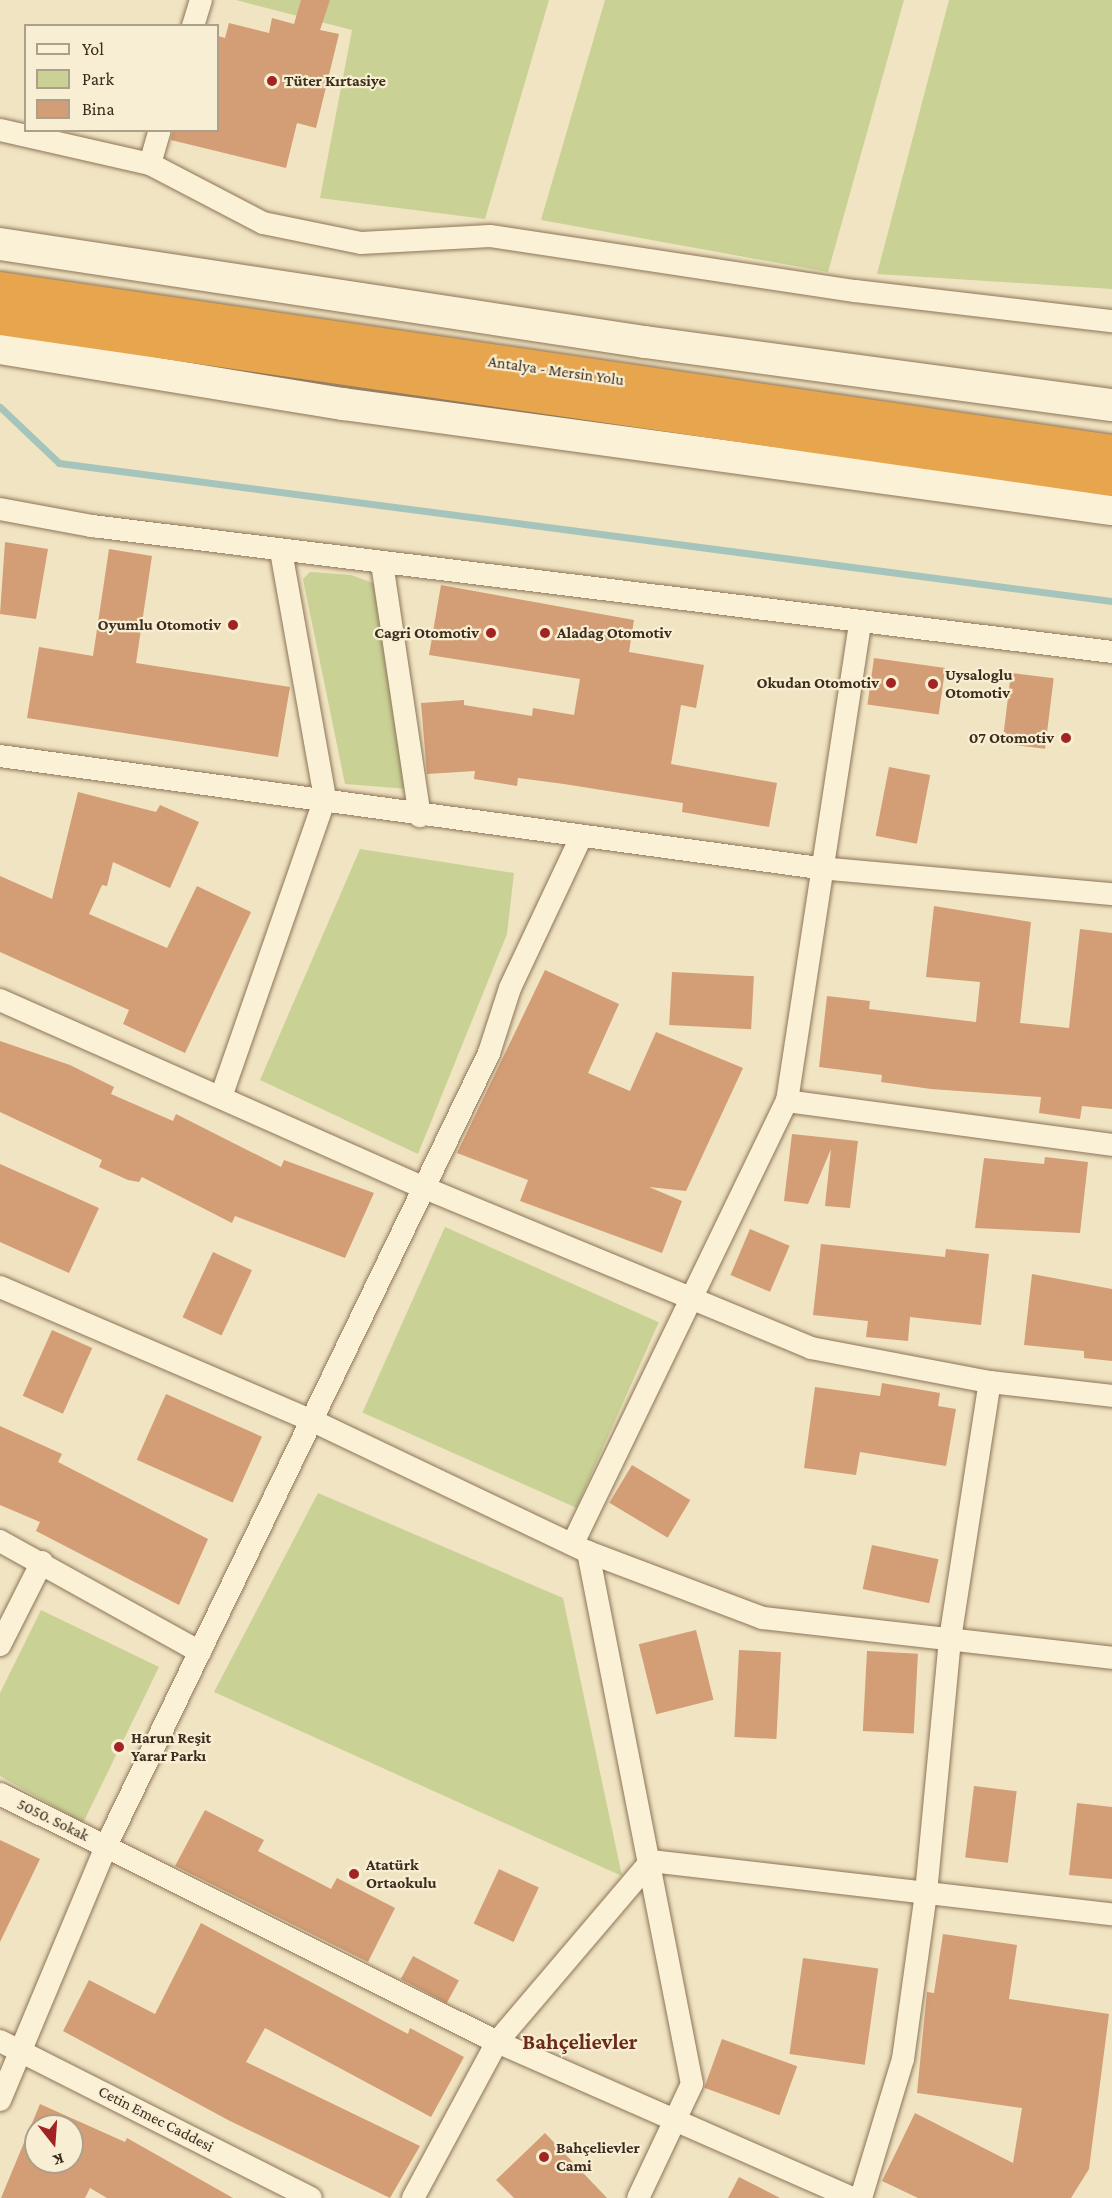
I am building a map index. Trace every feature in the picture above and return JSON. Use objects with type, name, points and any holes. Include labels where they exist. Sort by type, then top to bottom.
[{"type":"highway","name":"Antalya - Mersin Yolu","points":[[0,288],[467,374],[1112,479]]},
{"type":"highway","name":"Antalya - Mersin Yolu","points":[[0,318],[1112,451]]},
{"type":"street","points":[[194,24],[201,0]]},
{"type":"street","points":[[0,130],[150,164],[263,223],[361,243],[490,236],[855,291],[1112,321]]},
{"type":"street","points":[[150,164],[159,132]]},
{"type":"street","points":[[0,244],[645,342],[1112,405]]},
{"type":"street","points":[[0,348],[343,404],[1112,509]]},
{"type":"street","points":[[0,509],[281,550],[1112,652]]},
{"type":"street","points":[[221,1097],[325,798],[281,550]]},
{"type":"street","points":[[382,562],[420,816]]},
{"type":"street","points":[[638,2198],[692,2084],[651,1862],[581,1546],[690,1301],[787,1101],[819,868],[860,622]]},
{"type":"street","points":[[0,756],[325,798],[420,816],[819,868],[1112,894]]},
{"type":"street","points":[[0,2100],[9,2045],[425,1188],[581,837]]},
{"type":"street","points":[[0,1000],[425,1188],[690,1301],[811,1348],[990,1382],[1112,1396]]},
{"type":"street","points":[[787,1101],[1112,1145]]},
{"type":"street","points":[[0,1287],[311,1420],[581,1546],[763,1618],[1112,1658]]},
{"type":"street","points":[[861,2198],[903,2059],[926,1893],[950,1640],[990,1382]]},
{"type":"street","points":[[0,1540],[200,1652]]},
{"type":"street","points":[[0,1645],[42,1562]]},
{"type":"street","name":"5050. Sokak","points":[[0,1794],[497,2042],[677,2119],[852,2198]]},
{"type":"street","points":[[651,1862],[1112,1914]]},
{"type":"street","points":[[413,2198],[497,2042],[651,1862]]},
{"type":"street","name":"Cetin Emec Caddesi","points":[[9,2045],[312,2198]]},
{"type":"green space","points":[[236,0],[549,0],[485,219],[320,198],[352,30]]},
{"type":"green space","points":[[605,0],[904,0],[828,272],[541,220]]},
{"type":"green space","points":[[949,0],[1112,0],[1112,289],[877,274]]},
{"type":"green space","points":[[310,572],[351,575],[373,583],[382,594],[420,790],[345,784],[303,579]]},
{"type":"green space","points":[[360,849],[514,873],[507,934],[418,1154],[260,1080]]},
{"type":"green space","points":[[445,1227],[659,1322],[576,1508],[362,1412]]},
{"type":"green space","points":[[318,1493],[563,1598],[622,1876],[214,1692]]},
{"type":"green space","points":[[41,1610],[159,1667],[83,1823],[0,1776],[0,1693]]},
{"type":"building","name":"Tüter Kırtasiye","points":[[301,0],[330,0],[320,30],[339,34],[316,128],[297,123],[286,168],[171,140],[173,132],[219,132],[219,36],[225,38],[229,23],[269,33],[272,18],[294,24]]},
{"type":"building","points":[[5,542],[48,549],[36,619],[0,614]]},
{"type":"building","points":[[109,549],[152,556],[136,663],[290,687],[278,757],[27,718],[39,647],[93,656]]},
{"type":"building","points":[[441,585],[634,620],[629,652],[704,665],[696,708],[681,705],[671,764],[777,783],[769,827],[682,812],[683,803],[564,784],[518,778],[517,786],[474,779],[475,771],[427,774],[421,703],[464,700],[464,705],[532,716],[533,708],[574,715],[580,679],[429,655]]},
{"type":"building","points":[[874,658],[945,668],[939,715],[867,705]]},
{"type":"building","points":[[1011,673],[1054,678],[1045,749],[1002,743]]},
{"type":"building","points":[[889,767],[930,775],[917,844],[876,836]]},
{"type":"building","points":[[78,792],[156,812],[160,805],[199,822],[170,888],[113,862],[107,886],[102,885],[89,914],[167,948],[197,886],[251,912],[185,1053],[123,1024],[129,1010],[0,952],[0,876],[52,899]]},
{"type":"building","points":[[934,906],[1031,922],[1020,1023],[1069,1028],[1080,929],[1112,933],[1112,1109],[1082,1106],[1080,1119],[1039,1113],[1041,1097],[931,1089],[881,1082],[882,1075],[819,1067],[827,996],[870,1001],[869,1009],[976,1022],[980,982],[926,977]]},
{"type":"building","points":[[545,970],[619,1004],[588,1073],[630,1091],[656,1032],[743,1068],[686,1191],[649,1187],[682,1201],[662,1253],[520,1201],[528,1180],[457,1153]]},
{"type":"building","points":[[672,972],[754,976],[751,1029],[669,1025]]},
{"type":"building","points":[[0,1041],[70,1065],[114,1087],[111,1094],[173,1121],[176,1114],[281,1167],[284,1160],[374,1193],[345,1258],[235,1216],[232,1223],[142,1177],[139,1182],[128,1180],[99,1167],[102,1160],[0,1112]]},
{"type":"building","points":[[792,1134],[858,1141],[850,1208],[825,1206],[831,1149],[808,1204],[784,1201]]},
{"type":"building","points":[[1045,1157],[1088,1162],[1080,1233],[975,1228],[984,1158],[1044,1164]]},
{"type":"building","points":[[0,1164],[99,1208],[69,1273],[0,1242]]},
{"type":"building","points":[[750,1229],[790,1246],[770,1292],[730,1275]]},
{"type":"building","points":[[821,1244],[945,1257],[946,1249],[989,1254],[981,1325],[910,1317],[908,1341],[866,1337],[868,1321],[813,1315]]},
{"type":"building","points":[[213,1252],[252,1270],[222,1335],[183,1317]]},
{"type":"building","points":[[1032,1274],[1112,1289],[1112,1361],[1084,1358],[1084,1351],[1024,1345]]},
{"type":"building","points":[[52,1330],[92,1348],[63,1414],[23,1396]]},
{"type":"building","points":[[882,1383],[940,1393],[938,1406],[956,1409],[946,1466],[860,1452],[856,1475],[804,1468],[815,1387],[880,1396]]},
{"type":"building","points":[[166,1394],[262,1437],[233,1502],[137,1460]]},
{"type":"building","points":[[0,1426],[62,1454],[58,1462],[208,1539],[179,1605],[36,1531],[40,1522],[0,1505]]},
{"type":"building","points":[[632,1465],[690,1500],[668,1538],[609,1503]]},
{"type":"building","points":[[872,1545],[939,1559],[929,1603],[863,1589]]},
{"type":"building","points":[[696,1630],[713,1700],[656,1714],[639,1644]]},
{"type":"building","points":[[739,1650],[781,1652],[776,1739],[734,1737]]},
{"type":"building","points":[[867,1651],[918,1654],[914,1734],[863,1731]]},
{"type":"building","points":[[974,1786],[1017,1791],[1008,1863],[965,1857]]},
{"type":"building","points":[[1077,1803],[1112,1807],[1112,1879],[1069,1875]]},
{"type":"building","points":[[205,1810],[264,1840],[258,1851],[331,1889],[337,1878],[395,1908],[368,1962],[175,1866]]},
{"type":"building","points":[[0,1840],[40,1859],[0,1942]]},
{"type":"building","points":[[499,1869],[539,1888],[514,1942],[474,1923]]},
{"type":"building","points":[[201,1923],[408,2034],[410,2028],[464,2057],[431,2117],[265,2028],[246,2062],[420,2146],[390,2198],[230,2121],[63,2031],[89,1980],[155,2014]]},
{"type":"building","points":[[943,1934],[1017,1945],[1009,1999],[1109,2014],[1089,2169],[1071,2198],[918,2198],[882,2181],[915,2113],[1013,2163],[1022,2108],[917,2093],[927,1992],[934,1993]]},
{"type":"building","points":[[413,1956],[459,1980],[447,2003],[401,1979]]},
{"type":"building","points":[[803,1958],[878,1969],[865,2065],[790,2054]]},
{"type":"building","points":[[722,2039],[797,2066],[779,2115],[704,2088]]},
{"type":"building","points":[[40,2104],[62,2114],[36,2114]]},
{"type":"building","points":[[84,2124],[125,2142],[127,2138],[233,2198],[107,2198],[90,2188],[85,2198],[1,2198],[24,2143],[24,2174],[84,2174]]},
{"type":"building","name":"Bahçelievler Cami","points":[[545,2133],[607,2198],[514,2198],[496,2180]]},
{"type":"building","points":[[739,2177],[780,2198],[728,2198]]},
{"type":"waterway","points":[[0,407],[59,463],[1112,601]]},
{"type":"place","name":"Tüter Kırtasiye","points":[[272,81]]},
{"type":"place","name":"Oyumlu Otomotiv","points":[[233,625]]},
{"type":"place","name":"Cagri Otomotiv","points":[[491,633]]},
{"type":"place","name":"Aladag Otomotiv","points":[[545,633]]},
{"type":"place","name":"Okudan Otomotiv","points":[[891,683]]},
{"type":"place","name":"Uysaloglu Otomotiv","points":[[933,684]]},
{"type":"place","name":"07 Otomotiv","points":[[1066,738]]},
{"type":"place","name":"Harun Reşit Yarar Parkı","points":[[119,1747]]},
{"type":"place","name":"Atatürk Ortaokulu","points":[[354,1874]]},
{"type":"place","name":"Bahçelievler Cami","points":[[544,2157]]},
{"type":"district","name":"Bahçelievler","points":[[580,2042]]}]
